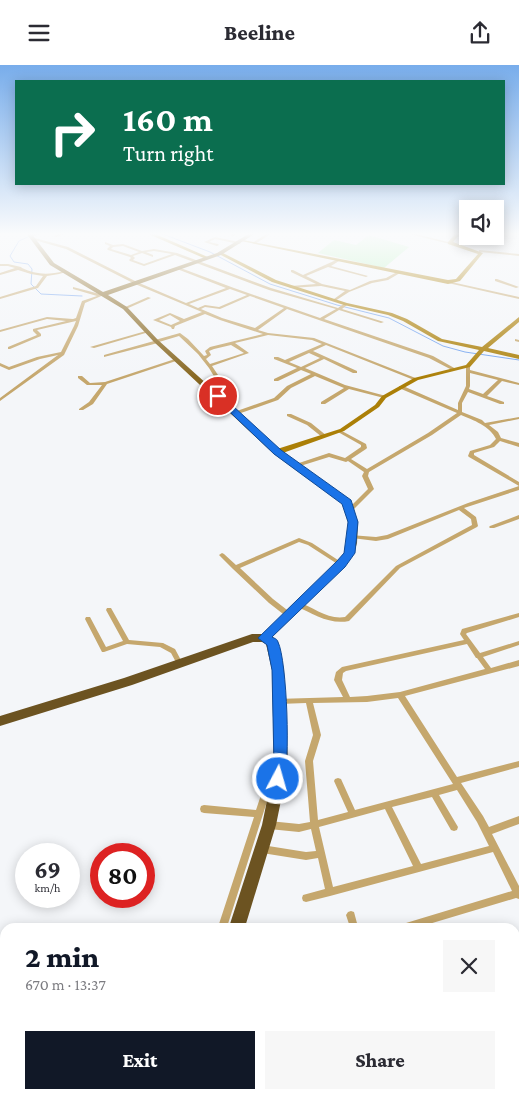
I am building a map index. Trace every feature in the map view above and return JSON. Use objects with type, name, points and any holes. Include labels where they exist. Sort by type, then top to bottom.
[{"type":"highway","points":[[0,721],[180,664],[252,638],[264,638],[272,642],[276,652],[281,765],[269,825],[238,923]]},
{"type":"main road","points":[[80,281],[125,308],[156,341],[277,452],[347,503],[353,522],[349,553],[341,564],[264,638]]},
{"type":"main road","points":[[102,294],[141,281]]},
{"type":"street","points":[[0,298],[33,288],[39,281]]},
{"type":"street","points":[[133,281],[198,309],[255,330],[268,334],[308,338],[416,379]]},
{"type":"street","points":[[212,281],[431,357],[454,369]]},
{"type":"street","points":[[249,281],[270,289],[343,307],[390,315],[405,320],[440,340],[478,355],[519,357]]},
{"type":"street","points":[[275,281],[335,300],[343,307],[382,322]]},
{"type":"street","points":[[314,281],[321,285],[348,291]]},
{"type":"street","points":[[335,300],[348,291],[380,281]]},
{"type":"street","points":[[444,281],[519,298]]},
{"type":"street","points":[[448,282],[452,281]]},
{"type":"street","points":[[500,281],[518,287]]},
{"type":"street","points":[[291,287],[321,285]]},
{"type":"street","points":[[506,295],[509,291],[518,287]]},
{"type":"street","points":[[74,288],[102,294]]},
{"type":"street","points":[[186,304],[229,288]]},
{"type":"street","points":[[0,400],[61,353],[76,326],[75,320],[83,302],[102,294]]},
{"type":"street","points":[[198,309],[205,306],[220,308],[250,295]]},
{"type":"street","points":[[125,308],[149,298]]},
{"type":"street","points":[[255,330],[287,307]]},
{"type":"street","points":[[321,319],[343,307]]},
{"type":"street","points":[[172,326],[206,312]]},
{"type":"street","points":[[184,321],[168,314],[155,320],[172,326],[203,359],[223,389],[218,396]]},
{"type":"street","points":[[0,331],[48,318],[75,320]]},
{"type":"street","points":[[10,348],[40,335],[34,331],[75,320]]},
{"type":"street","points":[[460,413],[460,403],[467,390],[468,368],[478,355],[518,320]]},
{"type":"street","points":[[92,347],[147,332]]},
{"type":"street","points":[[106,356],[180,334]]},
{"type":"street","points":[[203,359],[209,355],[208,350],[268,334]]},
{"type":"street","points":[[209,367],[247,353],[231,343]]},
{"type":"street","points":[[285,362],[324,344]]},
{"type":"street","points":[[309,351],[355,373]]},
{"type":"street","points":[[0,364],[9,369],[39,358],[61,353]]},
{"type":"street","points":[[276,357],[300,369],[349,387],[384,397]]},
{"type":"street","points":[[276,380],[323,358]]},
{"type":"street","points":[[80,377],[89,383],[104,383],[177,360]]},
{"type":"street","points":[[277,452],[340,431],[377,405],[384,397],[416,379],[454,369],[468,368],[519,385]]},
{"type":"street","points":[[236,413],[276,399],[289,387],[315,374]]},
{"type":"street","points":[[484,396],[501,379]]},
{"type":"street","points":[[82,409],[91,403],[104,383]]},
{"type":"street","points":[[324,403],[349,387]]},
{"type":"street","points":[[401,387],[486,424],[499,439],[519,445]]},
{"type":"street","points":[[467,390],[502,403]]},
{"type":"street","points":[[349,511],[371,489],[365,475],[367,471],[430,435],[460,413]]},
{"type":"street","points":[[288,415],[309,424],[324,436]]},
{"type":"street","points":[[486,424],[518,419]]},
{"type":"street","points":[[340,431],[365,446],[348,459]]},
{"type":"street","points":[[499,439],[492,446],[470,454],[517,487],[519,495]]},
{"type":"street","points":[[295,466],[321,456],[333,455],[344,460],[348,459],[367,471]]},
{"type":"street","points":[[352,536],[376,539],[388,537],[517,487]]},
{"type":"street","points":[[298,605],[336,620],[347,619],[398,567],[475,526],[474,518],[460,508]]},
{"type":"street","points":[[492,527],[519,517]]},
{"type":"street","points":[[235,568],[299,540],[310,543],[341,564]]},
{"type":"street","points":[[222,555],[271,601],[289,615]]},
{"type":"street","points":[[109,610],[127,642]]},
{"type":"street","points":[[490,671],[463,634],[467,629],[519,615]]},
{"type":"street","points":[[88,619],[104,650],[127,642],[168,647],[173,651],[180,664]]},
{"type":"street","points":[[348,700],[338,680],[340,672],[344,669],[467,642]]},
{"type":"street","points":[[478,656],[519,643]]},
{"type":"street","points":[[279,701],[348,700],[400,695],[519,663]]},
{"type":"street","points":[[400,695],[495,847],[519,894],[420,923]]},
{"type":"street","points":[[309,701],[318,735],[309,761],[314,825],[330,892]]},
{"type":"street","points":[[269,825],[298,828],[314,825],[434,793],[519,764]]},
{"type":"street","points":[[223,923],[266,789],[281,765]]},
{"type":"street","points":[[338,781],[353,814]]},
{"type":"street","points":[[434,793],[454,827]]},
{"type":"street","points":[[387,805],[419,868]]},
{"type":"street","points":[[204,809],[259,814]]},
{"type":"street","points":[[486,832],[519,820]]},
{"type":"street","points":[[306,898],[495,847]]},
{"type":"street","points":[[262,849],[306,856],[321,854]]},
{"type":"street","points":[[351,915],[353,923]]},
{"type":"waterway","points":[[31,281],[31,284],[41,294],[82,296]]},
{"type":"waterway","points":[[265,281],[337,305],[389,318],[443,346],[465,352],[519,360]]},
{"type":"route","points":[[218,396],[277,452],[347,503],[353,522],[352,543],[349,553],[341,564],[264,638],[272,642],[276,652],[278,670],[281,765],[278,779]]}]
